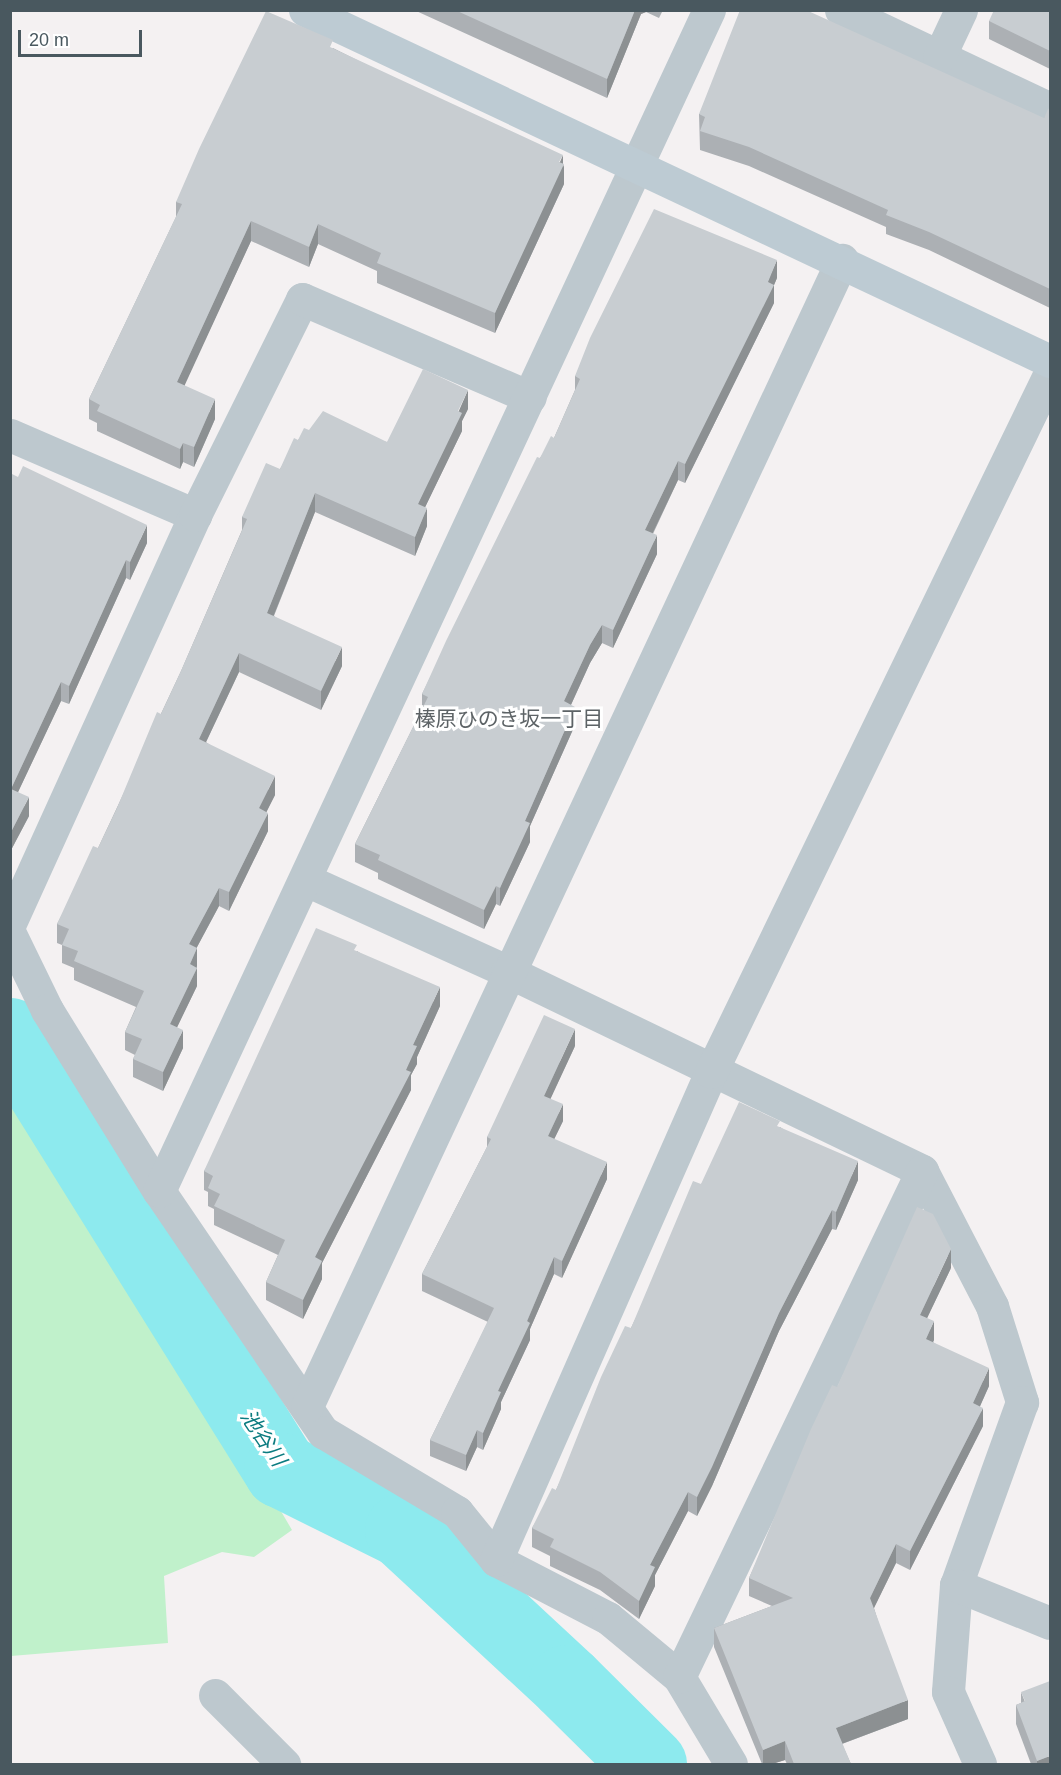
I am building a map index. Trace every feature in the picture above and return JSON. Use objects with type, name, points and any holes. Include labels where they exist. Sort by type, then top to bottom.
[{"type":"street","points":[[306,10],[842,260],[1050,361]]},
{"type":"street","points":[[159,1191],[639,167],[709,10]]},
{"type":"street","points":[[841,10],[1050,109]]},
{"type":"street","points":[[939,57],[961,10]]},
{"type":"street","points":[[307,1406],[507,971],[842,260]]},
{"type":"street","points":[[10,923],[195,515],[302,299],[530,397]]},
{"type":"street","points":[[496,1560],[711,1072],[1050,373]]},
{"type":"street","points":[[10,435],[195,515]]},
{"type":"street","points":[[306,880],[507,971],[711,1072],[922,1170],[992,1306],[1022,1402],[956,1585],[948,1692],[980,1764]]},
{"type":"street","points":[[10,934],[47,1010],[159,1191],[323,1432],[457,1512],[496,1560],[608,1618],[679,1677],[731,1764]]},
{"type":"street","points":[[679,1677],[922,1170]]},
{"type":"street","points":[[956,1585],[1050,1623]]},
{"type":"street","points":[[215,1695],[285,1764]]},
{"type":"green space","points":[[11,1051],[292,1530],[254,1557],[222,1552],[164,1576],[168,1643],[11,1656]]},
{"type":"building","points":[[455,10],[635,10],[607,79]]},
{"type":"building","points":[[740,10],[806,10],[1044,118],[1050,108],[1050,289],[929,232],[886,215],[888,210],[749,147],[700,131],[705,117],[699,114]]},
{"type":"building","points":[[994,10],[1050,10],[1050,51],[989,21]]},
{"type":"building","points":[[266,11],[333,40],[330,47],[563,155],[559,162],[564,164],[495,313],[377,263],[381,253],[318,224],[309,247],[251,221],[177,382],[215,399],[194,447],[183,443],[180,449],[97,411],[100,405],[89,399],[182,204],[176,202],[199,149]]},
{"type":"building","points":[[654,209],[777,260],[768,282],[774,285],[685,464],[678,461],[645,530],[657,535],[613,630],[602,625],[564,701],[575,707],[525,821],[530,823],[500,888],[496,886],[484,910],[378,860],[380,855],[355,844],[428,697],[422,694],[446,641],[537,457],[540,458],[551,436],[554,438],[580,379],[575,376],[590,338]]},
{"type":"building","points":[[423,369],[468,390],[458,411],[462,413],[418,504],[427,508],[415,537],[315,493],[267,613],[342,647],[321,691],[239,653],[199,739],[275,776],[259,808],[268,813],[229,892],[219,888],[189,944],[197,948],[190,964],[197,968],[170,1024],[183,1030],[163,1072],[133,1059],[142,1039],[125,1032],[144,991],[74,961],[78,951],[62,945],[69,929],[57,924],[93,846],[98,848],[117,808],[157,712],[161,714],[181,671],[247,519],[242,517],[266,463],[280,469],[294,438],[298,440],[304,428],[309,430],[323,411],[387,442]]},
{"type":"building","points":[[23,466],[147,525],[130,562],[126,560],[69,686],[61,682],[11,789],[29,797],[10,834],[10,473],[18,477]]},
{"type":"building","points":[[316,928],[357,945],[354,950],[440,987],[413,1045],[417,1046],[406,1070],[411,1072],[315,1257],[322,1261],[303,1300],[266,1282],[285,1240],[214,1206],[220,1194],[208,1188],[213,1176],[204,1171]]},
{"type":"building","points":[[544,1015],[575,1029],[544,1096],[563,1104],[548,1136],[607,1162],[562,1261],[554,1257],[527,1321],[530,1323],[498,1391],[501,1392],[483,1433],[477,1430],[466,1455],[430,1440],[494,1308],[422,1274],[491,1139],[487,1137]]},
{"type":"building","points":[[739,1102],[780,1121],[777,1126],[858,1161],[836,1212],[832,1210],[779,1313],[697,1497],[688,1492],[650,1565],[655,1567],[639,1601],[600,1572],[550,1547],[554,1539],[532,1528],[552,1488],[556,1490],[601,1377],[625,1326],[631,1328],[693,1181],[701,1184]]},
{"type":"building","points":[[917,1207],[933,1214],[951,1249],[920,1315],[934,1321],[926,1339],[989,1368],[973,1403],[983,1408],[910,1551],[896,1544],[870,1598],[908,1700],[836,1728],[851,1764],[794,1764],[785,1741],[763,1750],[714,1628],[793,1598],[749,1578],[811,1429],[832,1385],[837,1387]]},
{"type":"building","points":[[1050,1681],[1050,1756],[1037,1761],[1016,1705],[1025,1701],[1021,1692]]},
{"type":"waterway","name":"池谷川","points":[[10,1035],[281,1470],[402,1530],[566,1682],[649,1764]]},
{"type":"district","name":"榛原ひのき坂一丁目","points":[[509,719]]}]
